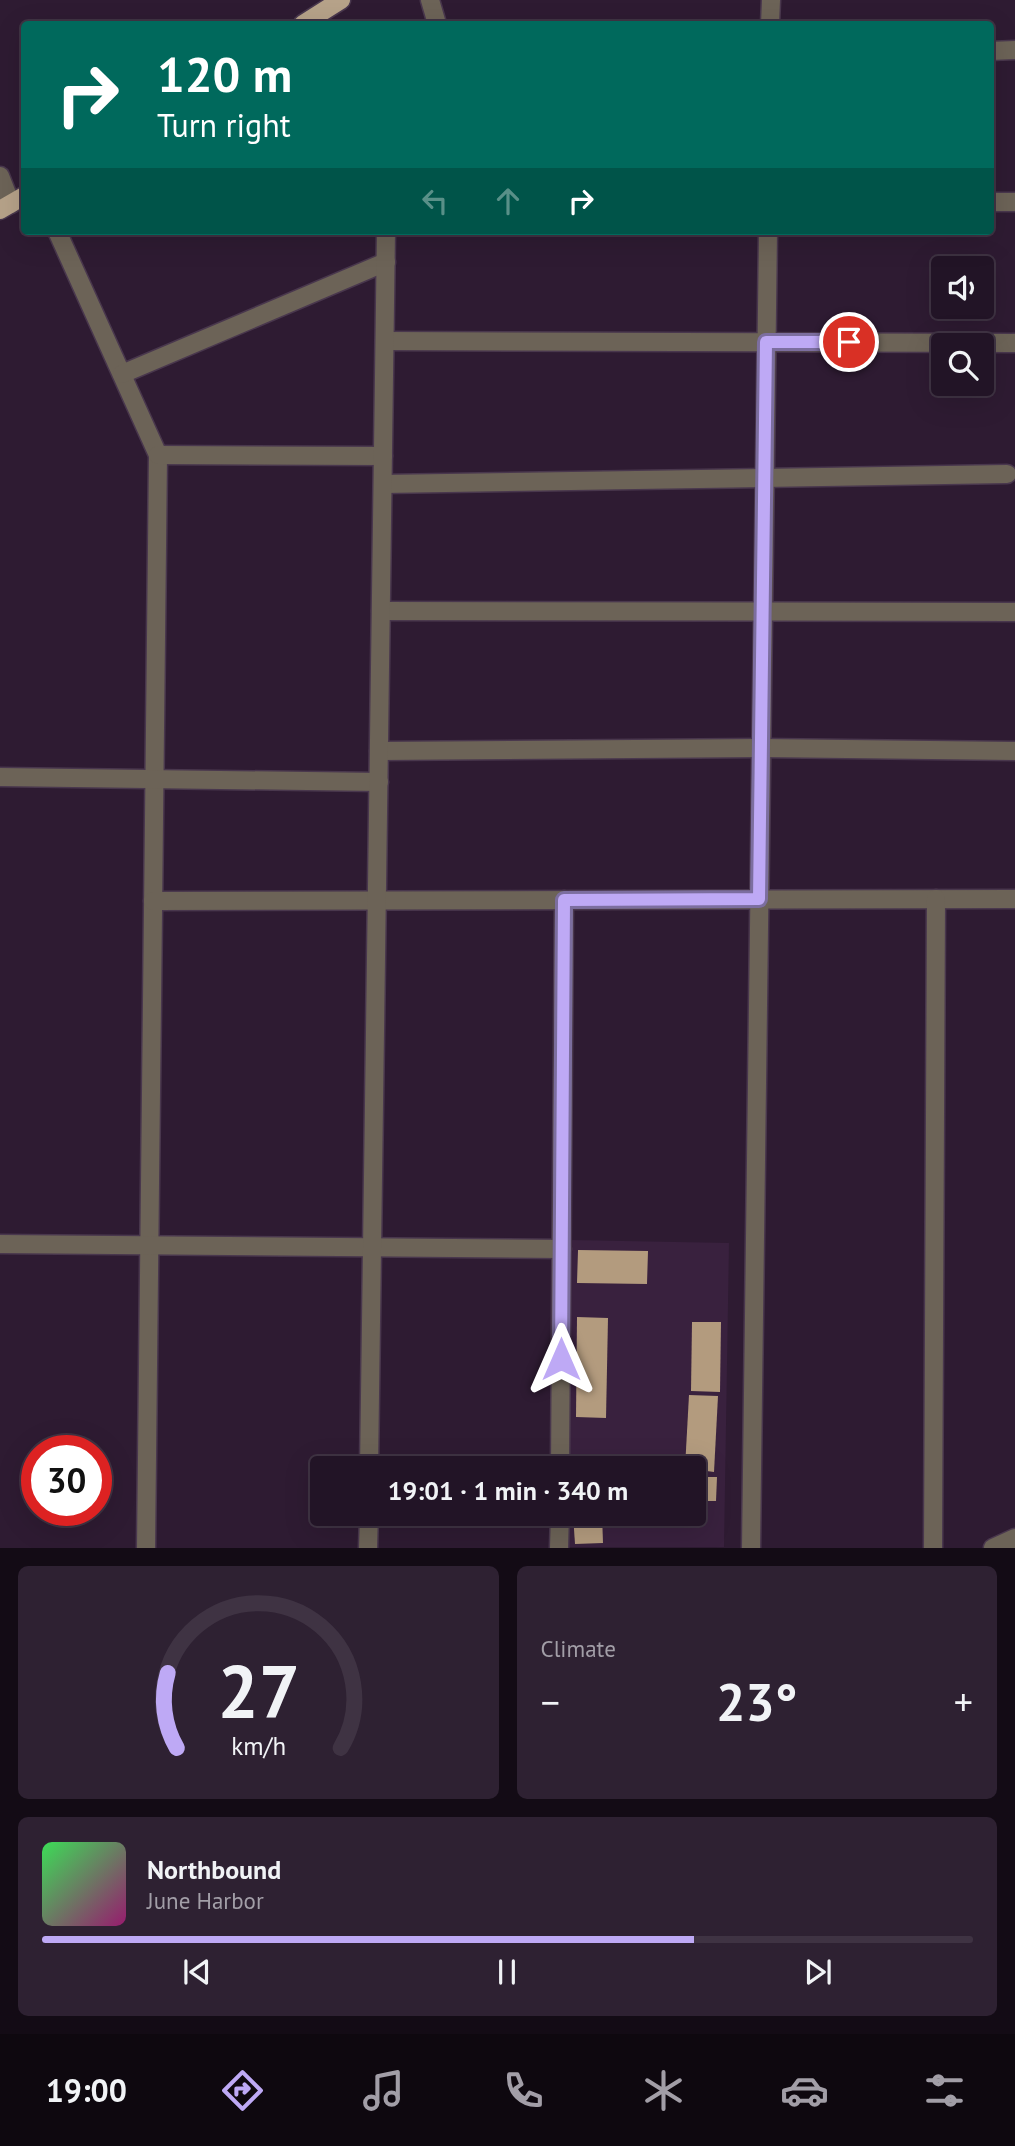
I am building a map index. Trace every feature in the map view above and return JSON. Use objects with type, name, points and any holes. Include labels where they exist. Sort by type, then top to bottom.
[{"type":"main road","points":[[307,21],[331,3]]},
{"type":"street","points":[[430,0],[437,21]]},
{"type":"street","points":[[771,0],[771,21]]},
{"type":"street","points":[[994,51],[1015,50]]},
{"type":"street","points":[[0,176],[12,203]]},
{"type":"street","points":[[994,202],[1015,202]]},
{"type":"street","points":[[59,235],[158,454],[146,1548]]},
{"type":"street","points":[[369,1456],[386,235]]},
{"type":"street","points":[[751,1548],[768,235]]},
{"type":"street","points":[[122,374],[386,262]]},
{"type":"street","points":[[385,341],[1015,343]]},
{"type":"street","points":[[158,454],[383,456]]},
{"type":"street","points":[[383,484],[1007,474]]},
{"type":"street","points":[[381,611],[1015,612]]},
{"type":"street","points":[[379,751],[761,748],[1015,751]]},
{"type":"street","points":[[0,776],[379,782]]},
{"type":"street","points":[[933,1548],[936,899]]},
{"type":"street","points":[[153,901],[1015,899]]},
{"type":"street","points":[[560,1456],[564,900]]},
{"type":"street","points":[[0,1244],[562,1249]]},
{"type":"street","points":[[368,1548],[369,1526]]},
{"type":"street","points":[[559,1526],[559,1548]]},
{"type":"street","points":[[993,1548],[1015,1538]]},
{"type":"shaded area","points":[[571,1240],[729,1243],[724,1547],[567,1547],[567,1526],[706,1526],[706,1456],[568,1456]]},
{"type":"building","points":[[578,1250],[648,1251],[647,1284],[577,1283]]},
{"type":"building","points":[[577,1317],[608,1318],[606,1418],[576,1417]]},
{"type":"building","points":[[692,1322],[721,1322],[720,1392],[691,1391]]},
{"type":"building","points":[[689,1395],[718,1396],[714,1472],[706,1471],[706,1456],[686,1456]]},
{"type":"building","points":[[706,1477],[717,1477],[716,1501],[706,1501]]},
{"type":"building","points":[[574,1526],[602,1526],[603,1543],[575,1544]]},
{"type":"route","points":[[561,1359],[564,900],[759,899],[766,342],[849,342]]}]
